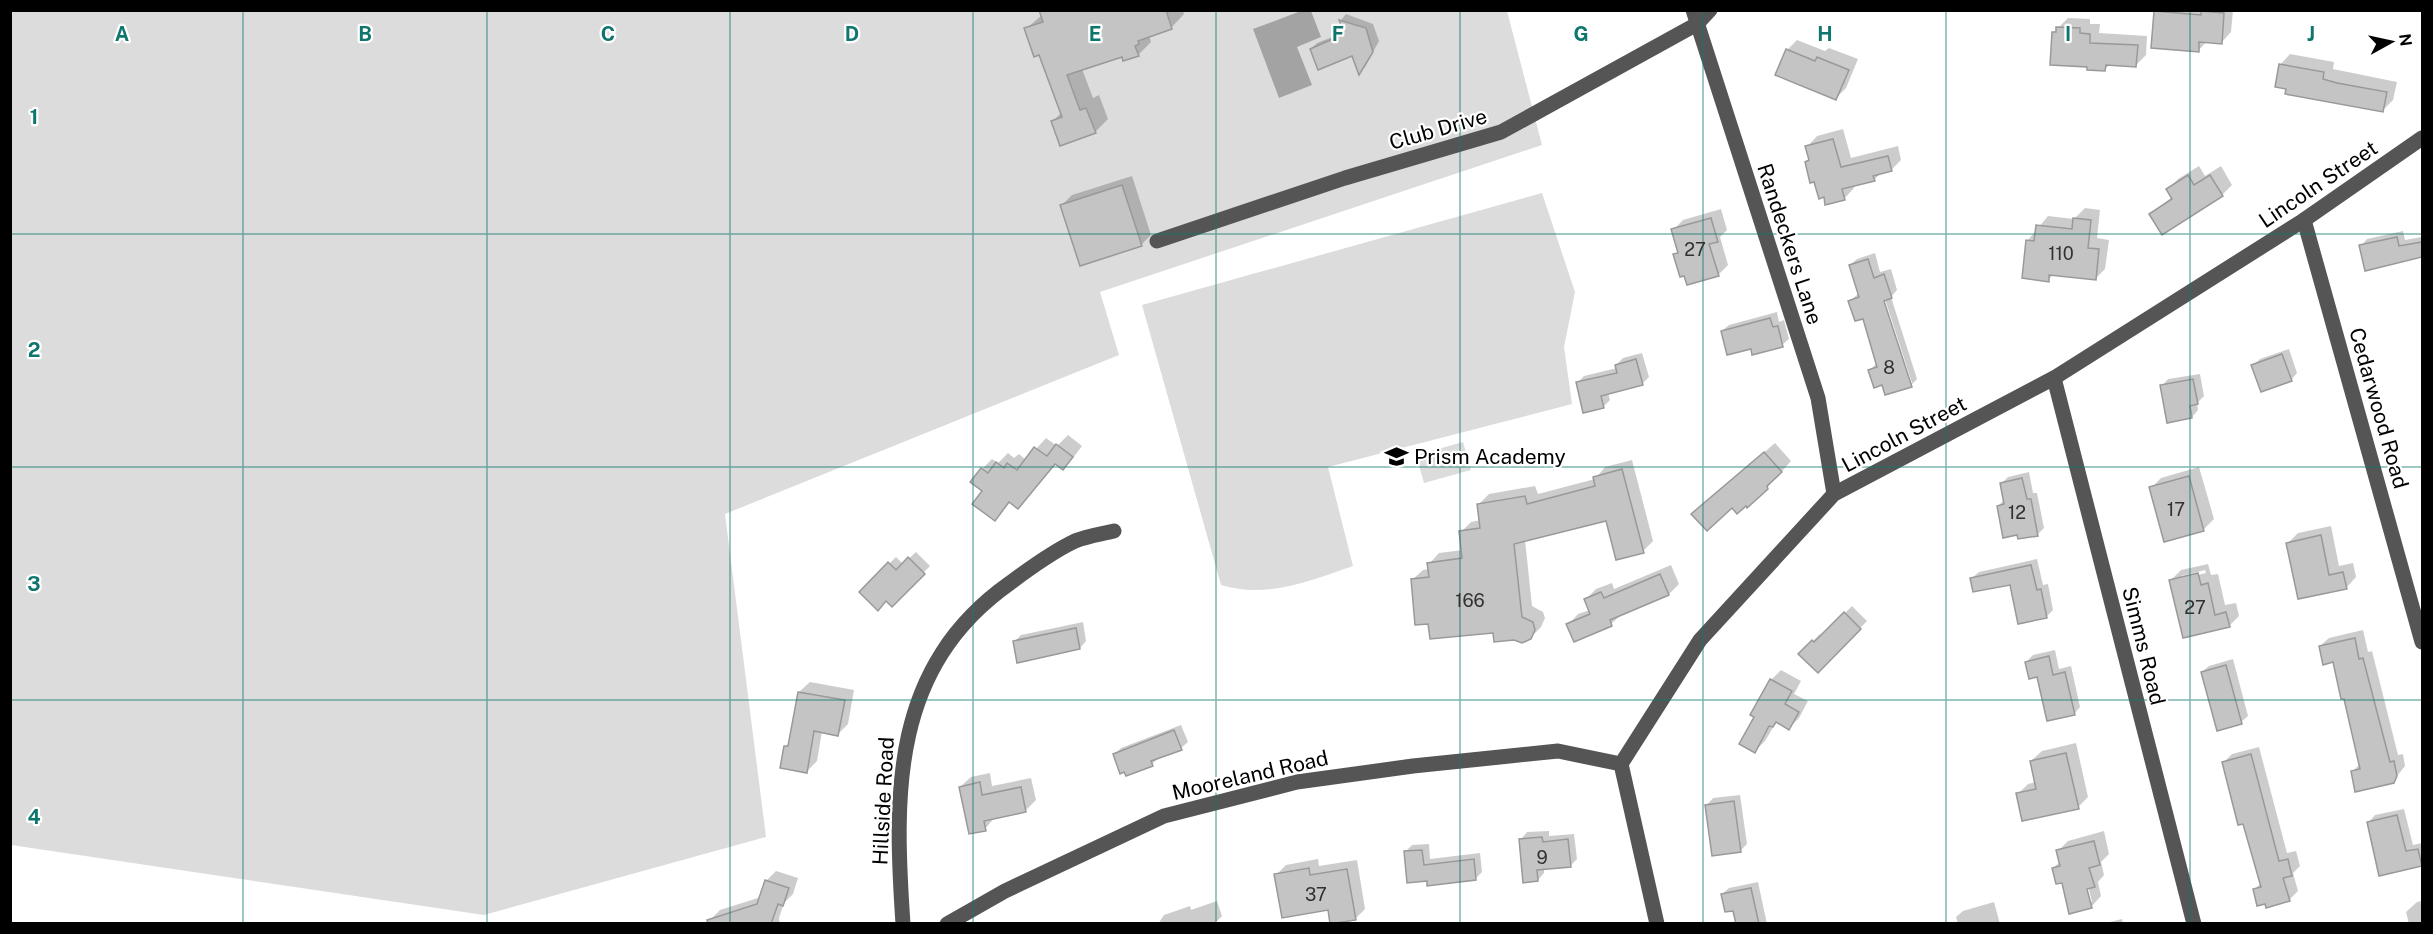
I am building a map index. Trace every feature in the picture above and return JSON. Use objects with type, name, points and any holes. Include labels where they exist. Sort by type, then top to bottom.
[{"type":"street","name":"Club Drive","points":[[1157,241],[1345,178],[1501,132],[1710,10]]},
{"type":"street","name":"Randeckers Lane","points":[[1695,17],[1818,398],[1834,494]]},
{"type":"street","name":"Lincoln Street","points":[[1621,764],[1700,640],[1834,494],[2054,378],[2304,220],[2422,138]]},
{"type":"street","name":"Cedarwood Road","points":[[2304,220],[2422,642]]},
{"type":"street","name":"Simms Road","points":[[2054,378],[2194,924]]},
{"type":"street","name":"Hillside Road","points":[[903,924],[899,858],[902,766],[909,726],[923,685],[951,637],[984,601],[1035,564],[1076,540],[1114,531]]},
{"type":"street","name":"Mooreland Road","points":[[947,924],[1005,891],[1164,816],[1298,782],[1413,766],[1558,751],[1621,764]]},
{"type":"street","points":[[1621,764],[1657,924]]},
{"type":"shaded area","points":[[10,11],[1507,11],[1542,145],[1100,292],[1119,355],[725,514],[766,837],[484,915],[11,845]]},
{"type":"shaded area","points":[[1301,11],[1311,11],[1321,37],[1297,47],[1312,85],[1279,98],[1253,29]]},
{"type":"shaded area","points":[[1542,193],[1575,292],[1564,347],[1572,404],[1328,467],[1353,566],[1304,582],[1271,589],[1238,589],[1221,585],[1142,305]]},
{"type":"shaded area","points":[[1463,442],[1471,470],[1424,483],[1416,455]]},
{"type":"building","points":[[1039,10],[1166,10],[1172,29],[1138,41],[1139,44],[1135,46],[1139,56],[1123,61],[1122,57],[1067,75],[1080,110],[1086,108],[1096,133],[1060,146],[1051,121],[1062,117],[1039,55],[1034,57],[1024,28],[1043,22]]},
{"type":"building","points":[[2154,11],[2201,15],[2201,11],[2224,13],[2222,44],[2199,42],[2199,52],[2151,48]]},
{"type":"building","points":[[1339,20],[1366,28],[1373,52],[1359,75],[1352,56],[1318,70],[1310,49],[1344,34]]},
{"type":"building","points":[[2056,27],[2080,28],[2080,33],[2090,34],[2090,43],[2138,45],[2136,67],[2106,65],[2105,71],[2087,70],[2087,67],[2050,65],[2052,32],[2056,32]]},
{"type":"building","points":[[1786,49],[1815,61],[1817,57],[1849,70],[1836,100],[1775,75]]},
{"type":"building","points":[[2279,64],[2324,72],[2323,79],[2337,83],[2387,92],[2383,112],[2285,94],[2286,89],[2275,87]]},
{"type":"building","points":[[1833,139],[1841,167],[1888,156],[1892,171],[1873,176],[1875,181],[1842,189],[1845,200],[1825,205],[1824,197],[1819,199],[1814,182],[1810,183],[1805,162],[1809,160],[1805,146]]},
{"type":"building","points":[[2188,175],[2194,185],[2210,175],[2223,196],[2162,235],[2149,214],[2172,199],[2166,189]]},
{"type":"building","points":[[1122,185],[1142,246],[1080,266],[1060,205]]},
{"type":"building","points":[[1711,218],[1718,242],[1709,244],[1719,276],[1687,285],[1684,276],[1680,277],[1673,254],[1678,253],[1671,229]]},
{"type":"building","points":[[2073,218],[2091,220],[2088,248],[2099,249],[2096,280],[2049,275],[2049,282],[2022,278],[2026,240],[2034,241],[2036,225],[2072,229]]},
{"type":"building","points":[[2397,237],[2399,246],[2422,242],[2422,257],[2365,271],[2359,245]]},
{"type":"building","points":[[1868,259],[1874,278],[1884,274],[1892,298],[1884,301],[1912,387],[1885,395],[1882,385],[1874,388],[1868,370],[1877,367],[1863,319],[1855,321],[1848,301],[1859,297],[1849,265]]},
{"type":"building","points":[[1770,318],[1773,327],[1778,326],[1783,347],[1752,355],[1751,349],[1727,355],[1721,331]]},
{"type":"building","points":[[2282,354],[2292,381],[2261,392],[2251,365]]},
{"type":"building","points":[[1636,359],[1643,385],[1601,396],[1604,408],[1583,413],[1576,382],[1617,373],[1615,365]]},
{"type":"building","points":[[2193,379],[2198,404],[2190,406],[2192,418],[2167,423],[2160,385]]},
{"type":"building","points":[[1056,444],[1073,457],[1063,470],[1055,464],[1018,509],[1009,502],[995,521],[972,504],[982,491],[970,482],[981,468],[988,473],[996,462],[1004,468],[1007,463],[1017,470],[1034,447],[1047,456]]},
{"type":"building","points":[[1764,452],[1782,472],[1767,486],[1768,489],[1747,508],[1746,506],[1737,514],[1732,508],[1707,531],[1691,514]]},
{"type":"building","points":[[1622,469],[1644,553],[1616,560],[1606,521],[1514,544],[1522,617],[1533,622],[1535,630],[1531,639],[1522,643],[1514,640],[1494,642],[1493,633],[1430,639],[1428,624],[1415,625],[1411,579],[1429,577],[1427,563],[1462,558],[1459,531],[1480,528],[1477,504],[1525,496],[1527,504],[1595,486],[1593,477]]},
{"type":"building","points":[[2189,476],[2204,531],[2164,542],[2149,487]]},
{"type":"building","points":[[2022,478],[2027,499],[2031,499],[2038,536],[2018,539],[2017,535],[2003,538],[1997,506],[2004,504],[2000,483]]},
{"type":"building","points":[[2321,535],[2329,575],[2343,572],[2347,589],[2298,599],[2286,543]]},
{"type":"building","points":[[908,557],[925,574],[892,607],[886,601],[878,611],[859,592],[888,562],[896,570]]},
{"type":"building","points":[[2031,565],[2037,590],[2041,589],[2047,618],[2018,624],[2010,585],[1973,592],[1970,578]]},
{"type":"building","points":[[2198,573],[2201,585],[2208,583],[2215,615],[2226,612],[2230,627],[2183,638],[2169,580]]},
{"type":"building","points":[[1660,574],[1669,595],[1610,620],[1612,626],[1574,642],[1566,624],[1590,614],[1584,599],[1601,592],[1604,598]]},
{"type":"building","points":[[1844,612],[1861,629],[1818,673],[1798,654],[1812,640],[1814,642]]},
{"type":"building","points":[[1076,628],[1080,649],[1017,663],[1013,641]]},
{"type":"building","points":[[2355,638],[2359,659],[2363,658],[2390,762],[2394,761],[2397,776],[2394,783],[2355,792],[2351,771],[2360,769],[2344,699],[2341,699],[2333,662],[2323,665],[2319,646]]},
{"type":"building","points":[[2049,656],[2053,675],[2065,672],[2075,715],[2047,721],[2037,677],[2029,679],[2025,662]]},
{"type":"building","points":[[2226,665],[2242,724],[2217,731],[2201,672]]},
{"type":"building","points":[[1770,679],[1792,691],[1785,704],[1799,712],[1789,730],[1776,722],[1773,727],[1769,726],[1755,753],[1739,744],[1754,717],[1750,715]]},
{"type":"building","points":[[798,692],[845,700],[838,736],[814,731],[807,773],[780,768],[784,746],[788,746]]},
{"type":"building","points":[[1174,730],[1182,750],[1151,761],[1153,766],[1126,776],[1124,772],[1120,774],[1113,754]]},
{"type":"building","points":[[2066,753],[2079,809],[2022,821],[2016,793],[2036,789],[2030,761]]},
{"type":"building","points":[[2251,754],[2279,861],[2288,859],[2292,876],[2283,878],[2290,901],[2266,908],[2265,904],[2257,906],[2253,889],[2261,887],[2243,824],[2238,825],[2222,762]]},
{"type":"building","points":[[980,782],[982,795],[1021,787],[1026,812],[984,821],[986,831],[969,834],[959,787]]},
{"type":"building","points":[[1734,801],[1741,852],[1712,856],[1705,805]]},
{"type":"building","points":[[2397,815],[2406,851],[2418,849],[2422,866],[2379,876],[2367,822]]},
{"type":"building","points":[[1542,837],[1543,842],[1568,839],[1571,867],[1537,870],[1538,881],[1523,883],[1519,839]]},
{"type":"building","points":[[2094,841],[2100,865],[2089,868],[2095,887],[2087,889],[2092,908],[2069,914],[2062,883],[2056,884],[2052,868],[2060,866],[2056,850]]},
{"type":"building","points":[[1422,850],[1424,865],[1474,859],[1476,880],[1427,886],[1427,881],[1407,883],[1404,851]]},
{"type":"building","points":[[1309,868],[1310,875],[1347,869],[1356,920],[1330,924],[1328,910],[1282,918],[1274,874]]},
{"type":"building","points":[[765,880],[789,888],[783,906],[778,904],[771,924],[708,924],[707,920],[757,904]]},
{"type":"building","points":[[1751,888],[1759,924],[1736,924],[1733,911],[1725,912],[1721,894]]},
{"type":"place","name":"Prism Academy","points":[[1396,456]]}]
